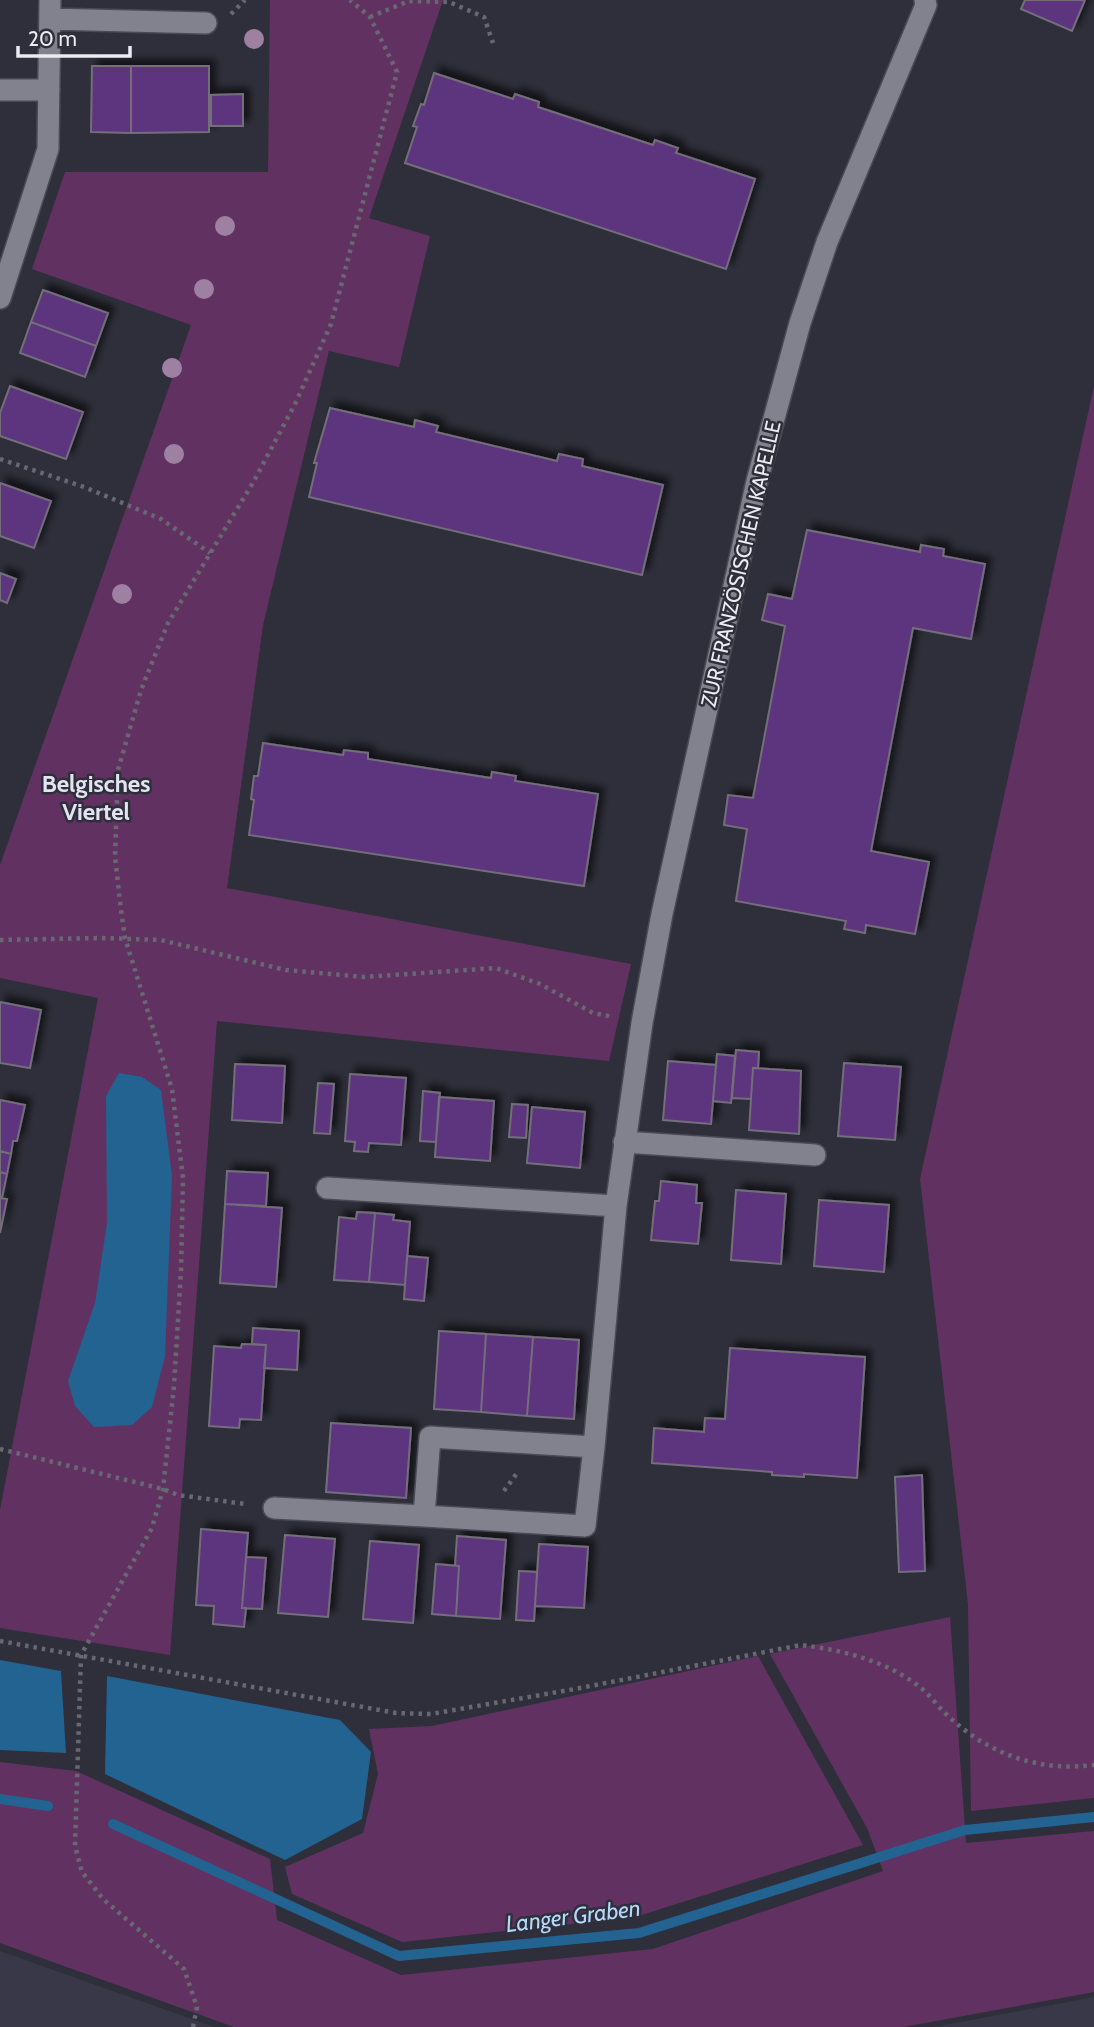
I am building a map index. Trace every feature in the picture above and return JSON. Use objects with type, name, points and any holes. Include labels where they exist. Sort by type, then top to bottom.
[{"type":"street","name":"ZUR FRANZÖSISCHEN KAPELLE","points":[[274,1508],[585,1526],[615,1206],[642,1023],[662,914],[757,481],[800,323],[827,242],[929,2]]},
{"type":"street","points":[[0,298],[48,149],[50,10],[206,23]]},
{"type":"street","points":[[0,90],[49,89]]},
{"type":"street","points":[[624,1142],[815,1155]]},
{"type":"street","points":[[327,1188],[615,1206]]},
{"type":"street","points":[[424,1516],[430,1437],[594,1447]]},
{"type":"path","points":[[192,2027],[197,2007],[184,1969],[103,1899],[82,1872],[75,1846],[81,1655],[152,1528],[163,1489],[174,1387],[181,1271],[183,1178],[172,1089],[125,938],[115,857],[118,770],[141,690],[167,623],[254,481],[296,402],[331,324],[397,72],[370,17],[350,0]]},
{"type":"path","points":[[370,17],[410,1],[449,2],[484,17],[493,43]]},
{"type":"path","points":[[0,458],[84,487],[161,519],[210,553]]},
{"type":"path","points":[[0,940],[161,940],[285,970],[363,977],[496,968],[540,984],[593,1013],[642,1023]]},
{"type":"path","points":[[501,1521],[501,1500],[505,1486],[522,1466],[524,1442]]},
{"type":"path","points":[[0,1449],[178,1494],[274,1508]]},
{"type":"path","points":[[0,1641],[397,1713],[431,1714],[801,1645],[833,1649],[877,1663],[921,1688],[948,1716],[983,1744],[1037,1765],[1094,1765]]},
{"type":"shaded area","points":[[270,0],[443,0],[369,218],[430,236],[399,367],[329,351],[263,625],[227,888],[631,964],[609,1061],[217,1021],[170,1655],[0,1628],[0,1510],[98,998],[0,978],[0,865],[191,325],[32,269],[65,172],[268,172]]},
{"type":"shaded area","points":[[1094,386],[1094,1798],[971,1811],[968,1604],[920,1179]]},
{"type":"shaded area","points":[[950,1617],[966,1843],[1094,1831],[1094,1992],[903,2027],[234,2027],[0,1943],[0,1762],[76,1771],[270,1859],[277,1920],[401,1975],[653,1949],[883,1871],[867,1828],[770,1654]]},
{"type":"shaded area","points":[[758,1656],[863,1845],[635,1917],[402,1942],[292,1894],[285,1867],[363,1833],[378,1774],[369,1729],[432,1726]]},
{"type":"shaded area","points":[[0,1951],[214,2027],[0,2027]]},
{"type":"shaded area","points":[[1094,1997],[1094,2027],[934,2027]]},
{"type":"water","points":[[119,1073],[142,1077],[161,1090],[172,1176],[165,1356],[152,1407],[132,1425],[94,1427],[75,1406],[68,1381],[95,1303],[107,1223],[106,1096]]},
{"type":"water","points":[[0,1660],[61,1671],[66,1753],[0,1750]]},
{"type":"water","points":[[107,1676],[340,1720],[371,1752],[362,1819],[285,1860],[105,1774]]},
{"type":"building","points":[[1025,0],[1085,0],[1072,31],[1021,9]]},
{"type":"building","points":[[92,66],[131,66],[131,133],[91,132]]},
{"type":"building","points":[[131,66],[209,66],[209,132],[131,133]]},
{"type":"building","points":[[434,73],[513,99],[515,94],[539,102],[538,107],[653,145],[655,140],[678,148],[676,153],[755,179],[726,269],[405,163],[417,127],[413,126],[421,104],[424,105]]},
{"type":"building","points":[[243,94],[243,126],[211,126],[211,95]]},
{"type":"building","points":[[43,290],[108,313],[96,346],[31,322]]},
{"type":"building","points":[[31,322],[96,346],[85,377],[20,353]]},
{"type":"building","points":[[10,386],[83,412],[66,459],[0,436],[0,413]]},
{"type":"building","points":[[330,408],[414,427],[415,420],[438,426],[436,432],[557,461],[559,454],[583,459],[582,466],[663,485],[642,575],[309,497],[317,463],[314,463]]},
{"type":"building","points":[[0,483],[51,501],[34,548],[0,536]]},
{"type":"building","points":[[807,530],[920,552],[921,545],[944,549],[943,556],[985,564],[971,639],[913,628],[871,851],[929,862],[915,934],[866,925],[865,933],[844,929],[846,921],[736,901],[747,829],[724,825],[728,795],[753,798],[785,626],[762,620],[768,594],[792,599]]},
{"type":"building","points":[[0,573],[16,579],[7,603],[0,600]]},
{"type":"building","points":[[263,743],[343,755],[344,750],[368,753],[368,759],[491,778],[492,772],[516,776],[515,781],[598,794],[584,886],[249,835],[254,776],[258,776]]},
{"type":"building","points":[[0,1002],[41,1010],[30,1068],[0,1063]]},
{"type":"building","points":[[736,1050],[759,1052],[758,1068],[753,1068],[751,1099],[732,1098]]},
{"type":"building","points":[[717,1054],[735,1056],[731,1103],[713,1101]]},
{"type":"building","points":[[668,1061],[716,1065],[711,1124],[663,1120]]},
{"type":"building","points":[[844,1063],[901,1067],[895,1140],[838,1136]]},
{"type":"building","points":[[235,1064],[285,1066],[282,1123],[232,1120]]},
{"type":"building","points":[[753,1068],[801,1071],[799,1134],[749,1130]]},
{"type":"building","points":[[350,1074],[406,1078],[401,1145],[369,1143],[368,1152],[354,1151],[355,1142],[345,1141]]},
{"type":"building","points":[[318,1083],[334,1084],[330,1134],[314,1133]]},
{"type":"building","points":[[423,1091],[440,1093],[436,1142],[420,1141]]},
{"type":"building","points":[[439,1097],[494,1101],[490,1161],[435,1157]]},
{"type":"building","points":[[0,1100],[25,1105],[17,1141],[13,1141],[11,1154],[0,1151]]},
{"type":"building","points":[[512,1104],[528,1105],[526,1138],[509,1137]]},
{"type":"building","points":[[532,1107],[585,1112],[580,1168],[527,1163]]},
{"type":"building","points":[[0,1151],[11,1154],[7,1174],[0,1172]]},
{"type":"building","points":[[227,1171],[268,1173],[266,1206],[225,1204]]},
{"type":"building","points":[[0,1172],[7,1174],[2,1198],[0,1198]]},
{"type":"building","points":[[661,1181],[697,1185],[696,1203],[702,1203],[698,1244],[651,1240],[655,1201],[659,1201]]},
{"type":"building","points":[[736,1190],[786,1194],[781,1264],[731,1260]]},
{"type":"building","points":[[0,1198],[7,1199],[0,1233]]},
{"type":"building","points":[[819,1200],[889,1205],[884,1272],[814,1266]]},
{"type":"building","points":[[225,1204],[282,1208],[276,1287],[220,1283]]},
{"type":"building","points":[[357,1212],[375,1213],[369,1282],[334,1280],[339,1217],[356,1219]]},
{"type":"building","points":[[375,1213],[394,1215],[393,1220],[410,1222],[405,1285],[369,1282]]},
{"type":"building","points":[[407,1256],[428,1258],[424,1301],[404,1299]]},
{"type":"building","points":[[253,1328],[299,1331],[297,1370],[264,1368],[266,1345],[252,1344]]},
{"type":"building","points":[[439,1331],[486,1334],[481,1412],[434,1409]]},
{"type":"building","points":[[486,1334],[533,1337],[527,1416],[481,1412]]},
{"type":"building","points":[[533,1337],[579,1340],[574,1419],[527,1416]]},
{"type":"building","points":[[242,1344],[266,1345],[261,1420],[240,1419],[239,1428],[209,1426],[214,1346],[241,1348]]},
{"type":"building","points":[[730,1348],[865,1357],[857,1478],[804,1474],[804,1477],[772,1475],[772,1472],[652,1463],[654,1428],[704,1432],[705,1418],[725,1419]]},
{"type":"building","points":[[331,1423],[411,1428],[406,1498],[326,1492]]},
{"type":"building","points":[[922,1475],[925,1571],[899,1572],[895,1477]]},
{"type":"building","points":[[201,1529],[248,1533],[242,1608],[246,1608],[244,1627],[213,1624],[214,1606],[196,1605]]},
{"type":"building","points":[[285,1535],[335,1539],[328,1617],[278,1613]]},
{"type":"building","points":[[457,1536],[506,1540],[500,1619],[456,1616],[459,1566],[455,1566]]},
{"type":"building","points":[[370,1541],[419,1545],[413,1623],[363,1619]]},
{"type":"building","points":[[539,1544],[588,1547],[584,1608],[535,1606]]},
{"type":"building","points":[[246,1557],[266,1558],[262,1609],[242,1608]]},
{"type":"building","points":[[436,1564],[459,1566],[456,1616],[432,1614]]},
{"type":"building","points":[[519,1571],[537,1572],[534,1621],[516,1620]]},
{"type":"waterway","name":"Langer Graben","points":[[0,1799],[48,1806]]},
{"type":"waterway","name":"Langer Graben","points":[[113,1824],[399,1956],[639,1933],[965,1830],[1094,1817]]},
{"type":"district","name":"Belgisches Viertel","points":[[96,798]]}]
